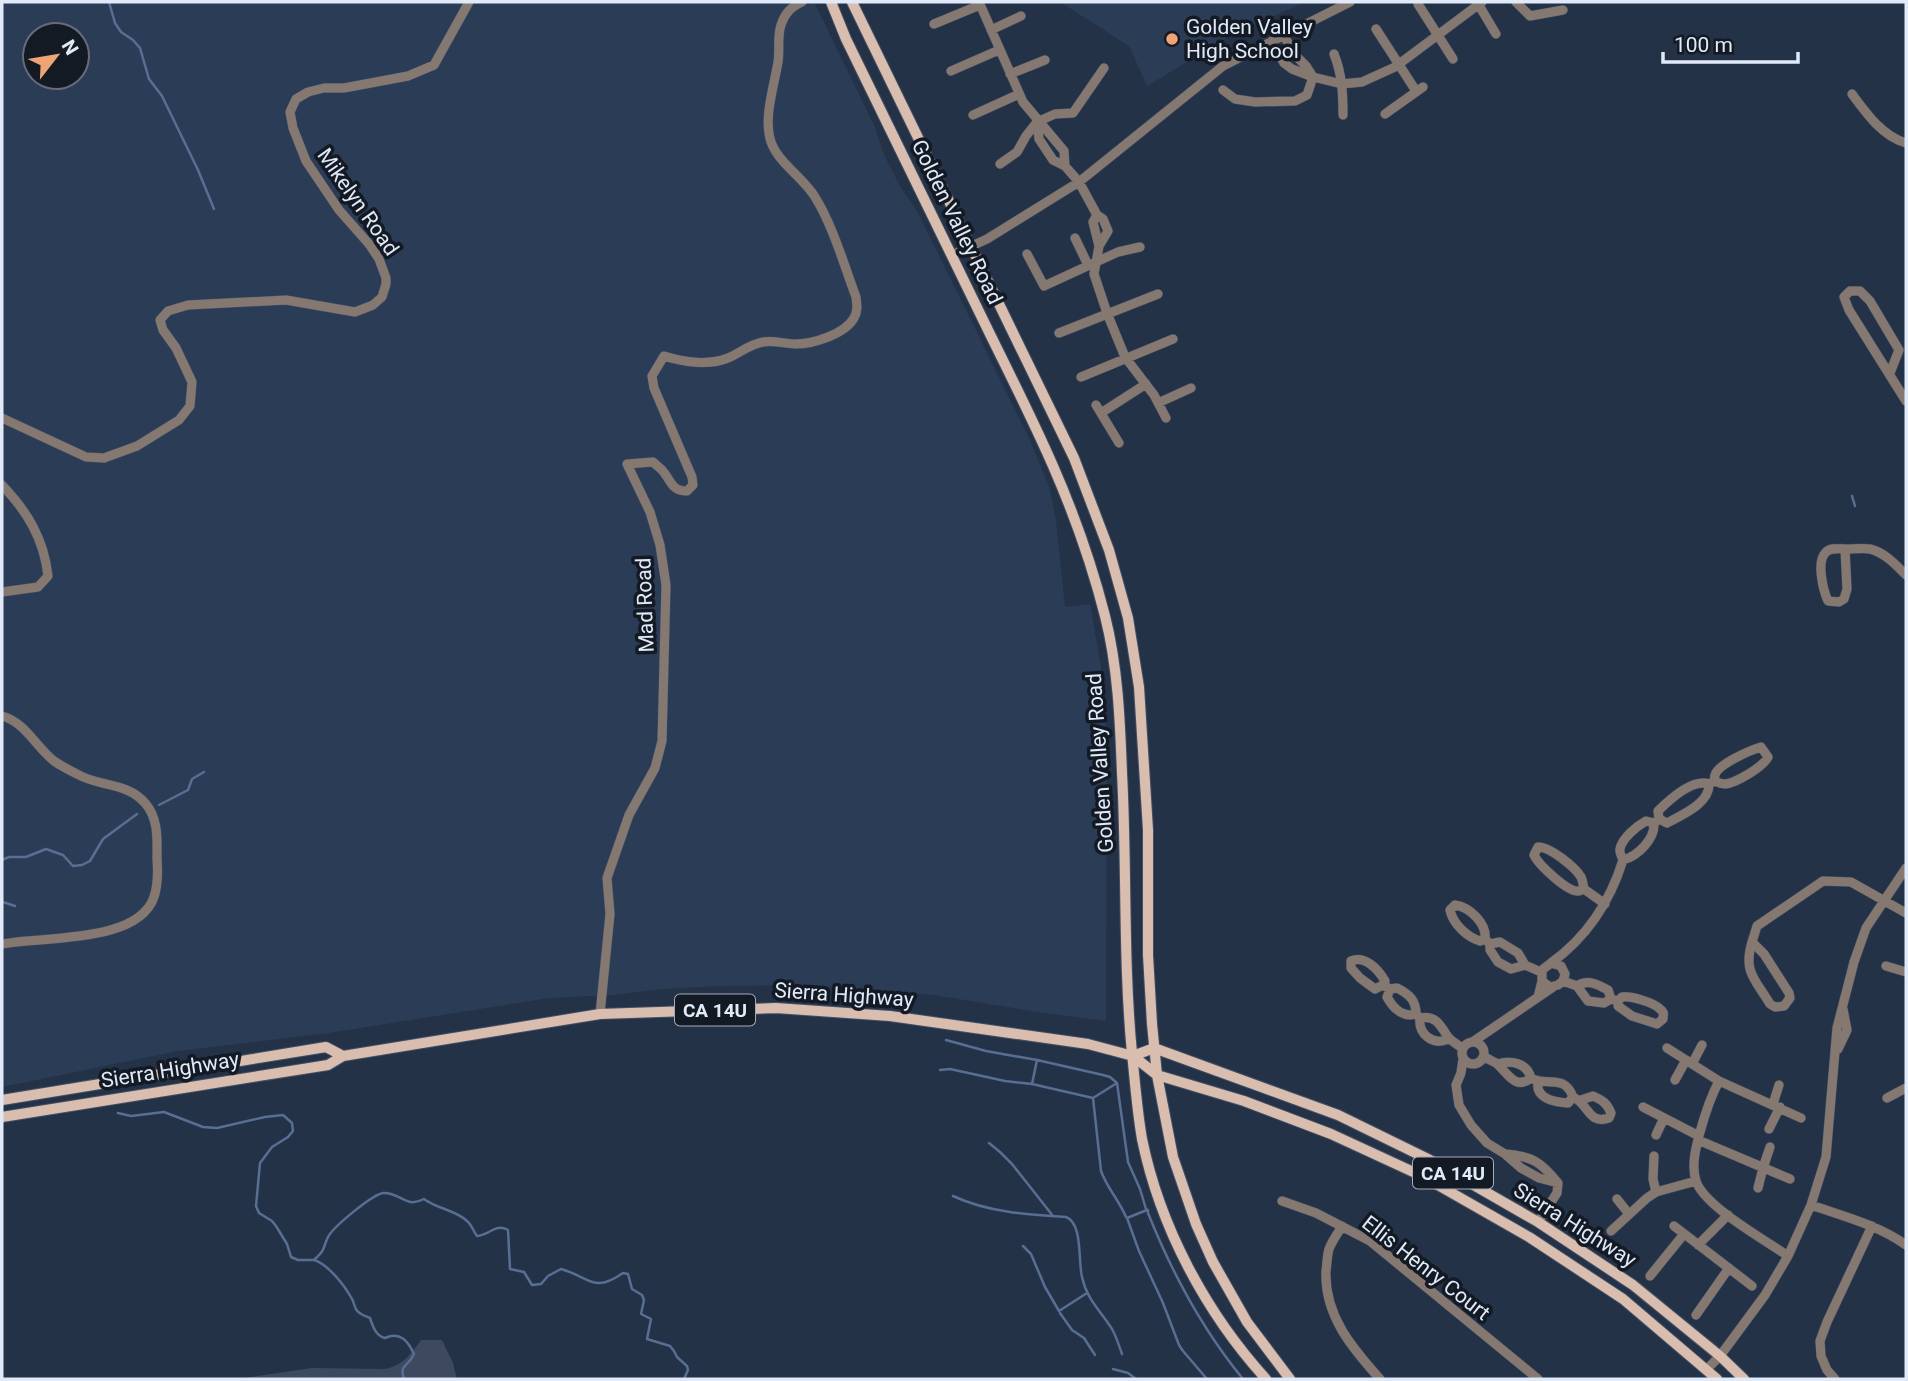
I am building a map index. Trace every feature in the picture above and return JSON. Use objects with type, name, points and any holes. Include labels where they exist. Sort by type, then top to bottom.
[{"type":"main road","name":"Golden Valley Road","points":[[831,2],[846,39],[1054,467],[1088,556],[1106,620],[1119,697],[1126,853],[1129,1021],[1143,1140],[1174,1238],[1200,1290],[1229,1336],[1266,1379]]},
{"type":"main road","name":"Golden Valley Road","points":[[852,2],[1074,458],[1109,550],[1128,618],[1139,687],[1149,864],[1148,955],[1154,1048],[1173,1157],[1196,1224],[1213,1262],[1240,1311],[1290,1379]]},
{"type":"main road","name":"Sierra Highway","points":[[2,1117],[328,1065],[343,1056],[600,1014],[776,1008],[890,1016],[1052,1038],[1133,1056],[1157,1075],[1244,1101],[1331,1134],[1422,1176],[1529,1237],[1623,1299],[1717,1379]]},
{"type":"main road","name":"Sierra Highway","points":[[2,1100],[326,1047],[343,1056]]},
{"type":"main road","name":"Sierra Highway","points":[[1154,1048],[1338,1115],[1430,1160],[1538,1222],[1633,1285],[1744,1379]]},
{"type":"main road","points":[[1133,1056],[1154,1048]]},
{"type":"street","name":"Mikelyn Road","points":[[2,418],[86,457],[104,458],[137,446],[179,420],[190,406],[192,382],[160,320],[168,311],[188,305],[286,300],[355,312],[382,297],[386,278],[379,259],[339,210],[306,161],[293,128],[290,111],[296,99],[308,92],[408,76],[434,65],[469,2]]},
{"type":"street","name":"Mad Road","points":[[600,1014],[610,914],[607,878],[629,815],[655,768],[662,741],[666,585],[660,545],[650,512],[627,464],[653,462],[679,491],[687,491],[693,485],[692,477],[653,388],[652,376],[664,356],[677,360],[713,363],[759,342],[813,342],[848,326],[857,309],[856,297],[822,209],[803,181],[780,158],[768,130],[780,26],[787,12],[802,2]]},
{"type":"street","points":[[952,255],[972,247],[1079,182],[1223,66],[1350,2]]},
{"type":"street","points":[[1516,2],[1530,16],[1563,10]]},
{"type":"street","points":[[1272,41],[1284,63],[1292,69],[1342,84],[1362,82],[1400,63],[1479,3],[1496,34]]},
{"type":"street","points":[[934,24],[979,4],[1019,94],[1037,122],[1039,139],[1054,160],[1065,166],[1079,182],[1097,215],[1093,222],[1099,246],[1092,263]]},
{"type":"street","points":[[1418,4],[1453,59]]},
{"type":"street","points":[[991,30],[1021,16]]},
{"type":"street","points":[[1376,29],[1420,89],[1385,114]]},
{"type":"street","points":[[1284,35],[1293,53],[1313,77]]},
{"type":"street","points":[[951,71],[999,50]]},
{"type":"street","points":[[1334,54],[1342,84],[1343,115]]},
{"type":"street","points":[[1010,74],[1045,60]]},
{"type":"street","points":[[999,164],[1017,152],[1037,122],[1055,114],[1073,113],[1104,68]]},
{"type":"street","points":[[1223,90],[1235,99],[1295,102],[1307,95],[1313,77]]},
{"type":"street","points":[[974,115],[1019,94]]},
{"type":"street","points":[[1852,94],[1870,119],[1895,140],[1906,144]]},
{"type":"street","points":[[1075,238],[1092,263],[1107,313],[1126,359],[1146,384],[1166,418]]},
{"type":"street","points":[[1027,254],[1044,286],[1118,252],[1140,247]]},
{"type":"street","points":[[1889,373],[1899,350],[1870,300],[1860,291],[1850,290],[1844,298],[1849,310],[1906,401]]},
{"type":"street","points":[[1059,333],[1157,294]]},
{"type":"street","points":[[1081,377],[1173,339]]},
{"type":"street","points":[[1119,443],[1099,409],[1146,384]]},
{"type":"street","points":[[1158,403],[1191,388]]},
{"type":"street","points":[[2,485],[16,500],[36,531],[46,558],[48,576],[38,587],[2,592]]},
{"type":"street","points":[[1845,549],[1847,589],[1844,599],[1839,602],[1828,601],[1824,591],[1821,560],[1826,551],[1833,549],[1845,549],[1871,549],[1891,560],[1906,575]]},
{"type":"street","points":[[2,716],[17,723],[53,760],[82,777],[125,788],[145,803],[156,822],[158,877],[153,899],[141,916],[117,928],[95,934],[2,944]]},
{"type":"street","points":[[1538,997],[1547,964],[1564,953],[1583,934],[1616,884],[1623,860],[1619,851],[1621,845],[1646,821],[1656,821],[1667,823],[1700,803],[1708,794],[1710,789],[1712,782],[1714,775],[1718,770],[1761,747],[1768,757],[1760,766],[1733,782],[1722,784],[1712,782],[1704,782],[1695,784],[1658,811],[1656,821],[1654,830],[1648,841],[1631,858],[1623,860]]},
{"type":"street","points":[[1584,889],[1575,891],[1568,888],[1535,860],[1538,847],[1551,850],[1575,870],[1581,877],[1584,889],[1605,904]]},
{"type":"street","points":[[1707,1369],[1720,1356],[1765,1295],[1788,1256],[1811,1205],[1826,1157],[1835,1055],[1847,1030],[1843,1004],[1854,962],[1866,928],[1906,869]]},
{"type":"street","points":[[1752,942],[1764,954],[1788,993],[1790,998],[1784,1006],[1774,1007],[1770,1003],[1748,969],[1748,956],[1752,942],[1757,926],[1823,881],[1851,882],[1906,913]]},
{"type":"street","points":[[1525,965],[1511,968],[1504,966],[1492,955],[1488,942],[1500,942],[1518,953],[1525,965],[1553,987]]},
{"type":"street","points":[[1563,981],[1561,966],[1564,953]]},
{"type":"street","points":[[1551,962],[1561,966]]},
{"type":"street","points":[[1886,966],[1906,972]]},
{"type":"street","points":[[1563,981],[1577,986],[1588,1001],[1604,1003],[1615,1000],[1622,997],[1634,997],[1660,1009],[1664,1014],[1663,1019],[1657,1024],[1632,1016],[1618,1006],[1615,1000],[1608,990],[1601,986],[1588,982],[1577,986]]},
{"type":"street","points":[[1538,1222],[1557,1193],[1558,1183],[1539,1178],[1521,1168],[1487,1143],[1471,1125],[1459,1105],[1456,1085],[1461,1073],[1462,1048],[1563,981]]},
{"type":"street","points":[[1448,1039],[1435,1041],[1425,1035],[1420,1030],[1418,1016],[1416,1005],[1396,988],[1387,987],[1387,997],[1395,1009],[1408,1015],[1418,1016],[1429,1016],[1433,1018],[1441,1024],[1448,1039],[1462,1048]]},
{"type":"street","points":[[1463,1059],[1468,1063],[1478,1064],[1494,1029]]},
{"type":"street","points":[[1474,1041],[1479,1044],[1484,1054],[1520,1083],[1534,1080],[1555,1081],[1565,1086],[1577,1099],[1568,1102],[1549,1099],[1540,1093],[1536,1087],[1534,1080],[1529,1070],[1518,1063],[1497,1064]]},
{"type":"street","points":[[1675,1080],[1702,1045]]},
{"type":"street","points":[[1667,1048],[1719,1081],[1801,1118]]},
{"type":"street","points":[[1461,1073],[1473,1064]]},
{"type":"street","points":[[1719,1081],[1709,1099],[1699,1138],[1694,1165],[1696,1181],[1713,1205],[1788,1256]]},
{"type":"street","points":[[1769,1129],[1779,1085]]},
{"type":"street","points":[[1887,1098],[1906,1088]]},
{"type":"street","points":[[1643,1107],[1699,1138],[1790,1179]]},
{"type":"street","points":[[1656,1136],[1664,1118]]},
{"type":"street","points":[[1758,1188],[1770,1147]]},
{"type":"street","points":[[1654,1156],[1653,1179],[1656,1192]]},
{"type":"street","points":[[1611,1231],[1656,1192],[1696,1181]]},
{"type":"street","points":[[1617,1199],[1629,1214]]},
{"type":"street","name":"Ellis Henry Court","points":[[1282,1201],[1316,1213],[1370,1241],[1538,1379]]},
{"type":"street","points":[[1811,1205],[1872,1226],[1906,1245]]},
{"type":"street","points":[[1698,1245],[1728,1215]]},
{"type":"street","points":[[1342,1226],[1329,1250],[1326,1282],[1328,1298],[1343,1334],[1380,1379]]},
{"type":"street","points":[[1674,1226],[1752,1286]]},
{"type":"street","points":[[1835,1379],[1827,1370],[1821,1356],[1820,1341],[1872,1226]]},
{"type":"street","points":[[1650,1276],[1684,1234]]},
{"type":"street","points":[[1696,1315],[1729,1268]]},
{"type":"shaded area","points":[[2,2],[814,2],[875,127],[884,155],[901,188],[917,211],[1029,438],[1050,489],[1065,607],[1090,604],[1104,684],[1107,763],[1106,1021],[934,995],[810,985],[719,986],[549,998],[329,1033],[178,1051],[2,1087]]},
{"type":"shaded area","name":"Golden Valley High School","points":[[1060,2],[1305,2],[1237,32],[1147,86],[1129,46]]},
{"type":"shaded area","points":[[421,1340],[442,1340],[457,1379],[238,1379],[312,1368],[385,1369],[410,1355]]},
{"type":"waterway","points":[[109,2],[115,23],[121,32],[140,48],[149,79],[162,96],[214,209]]},
{"type":"waterway","points":[[1852,496],[1855,506]]},
{"type":"waterway","points":[[159,805],[188,790],[192,779],[204,772]]},
{"type":"waterway","points":[[2,860],[9,857],[26,857],[46,849],[63,855],[73,866],[82,865],[90,861],[103,839],[137,814]]},
{"type":"waterway","points":[[3,902],[15,906]]},
{"type":"waterway","points":[[946,1040],[1103,1075],[1117,1083],[1128,1162],[1146,1209],[1189,1300],[1243,1379]]},
{"type":"waterway","points":[[940,1070],[950,1069],[1032,1084],[1037,1060]]},
{"type":"waterway","points":[[1117,1083],[1093,1098],[1101,1171],[1126,1217]]},
{"type":"waterway","points":[[1032,1084],[1093,1098]]},
{"type":"waterway","points":[[118,1113],[131,1116],[164,1112],[203,1127],[217,1128],[283,1115],[292,1123],[293,1131],[272,1147],[260,1163],[256,1206],[259,1213],[276,1226],[291,1257],[298,1260],[314,1260],[338,1226],[362,1205],[378,1195],[389,1193],[412,1202],[424,1199],[463,1217],[477,1236],[500,1228],[508,1230],[510,1269],[524,1272],[532,1285],[541,1284],[548,1276],[561,1269],[598,1283],[623,1273],[628,1274],[632,1289],[642,1295],[644,1300],[641,1314],[651,1319],[647,1339],[670,1346],[687,1366],[684,1379]]},
{"type":"waterway","points":[[989,1143],[1012,1164],[1053,1216]]},
{"type":"waterway","points":[[953,1196],[994,1209],[1066,1217],[1071,1221],[1079,1244],[1084,1285],[1112,1329],[1122,1354]]},
{"type":"waterway","points":[[1147,1210],[1127,1218],[1179,1345],[1207,1379]]},
{"type":"waterway","points":[[1023,1246],[1031,1254],[1059,1311],[1087,1293]]},
{"type":"waterway","points":[[314,1260],[336,1276],[353,1300],[357,1311],[370,1318],[379,1335],[385,1338],[403,1338],[409,1345],[414,1354],[403,1368],[404,1379]]},
{"type":"waterway","points":[[1060,1313],[1072,1330],[1084,1338],[1095,1355]]},
{"type":"waterway","points":[[1113,1369],[1128,1373],[1136,1379]]},
{"type":"place","name":"Golden Valley High School","points":[[1172,39]]}]
